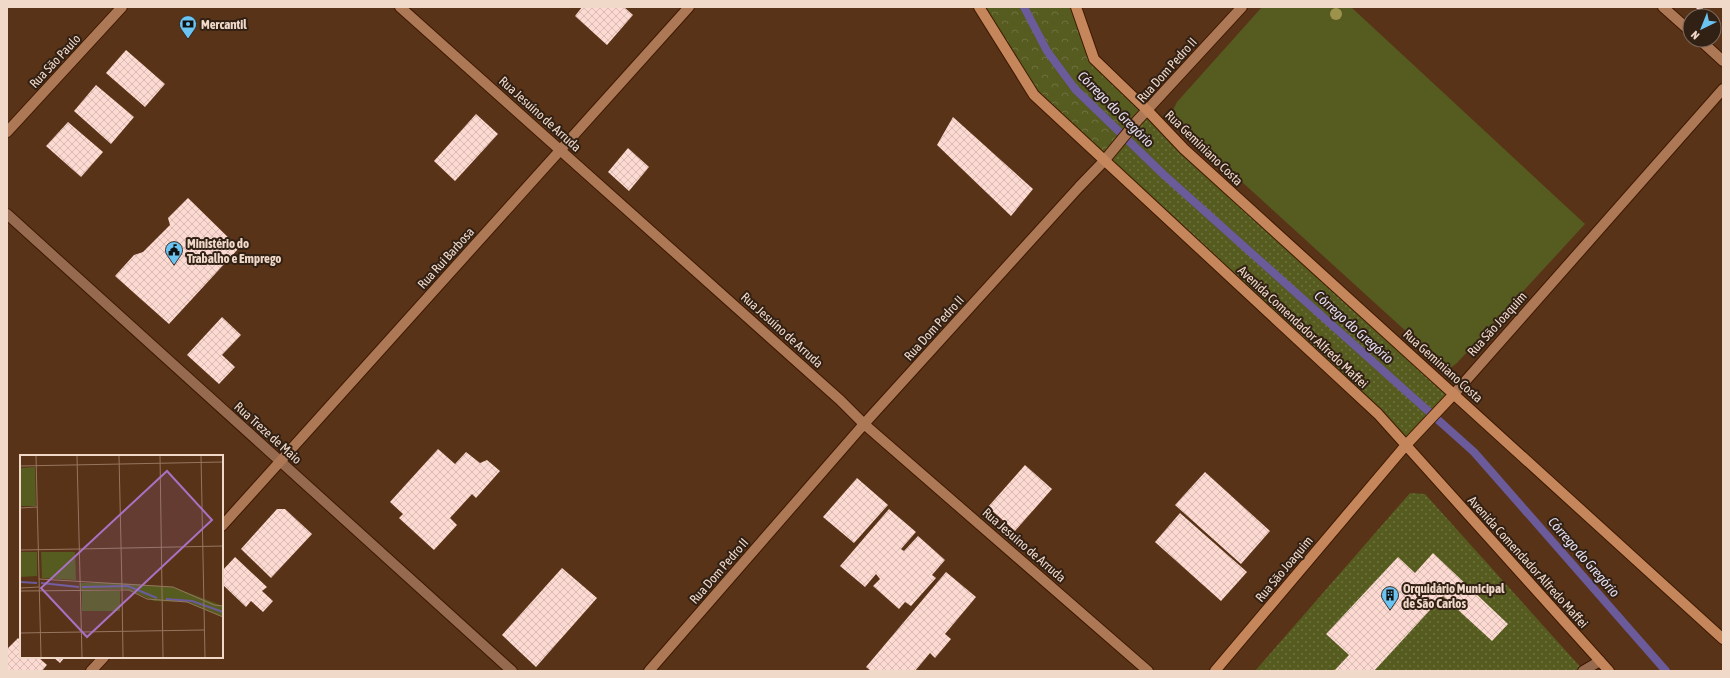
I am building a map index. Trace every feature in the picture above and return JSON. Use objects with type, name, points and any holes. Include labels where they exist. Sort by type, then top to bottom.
[{"type":"main road","name":"Rua São Paulo","points":[[7,132],[122,7]]},
{"type":"main road","name":"Rua Jesuíno de Arruda","points":[[400,7],[840,400],[864,424],[1148,671]]},
{"type":"main road","name":"Rua Rui Barbosa","points":[[223,525],[689,7]]},
{"type":"main road","name":"Avenida Comendador Alfredo Maffei","points":[[979,7],[1034,95],[1373,409],[1609,671]]},
{"type":"main road","points":[[1076,7],[1094,59],[1148,111]]},
{"type":"main road","name":"Rua Dom Pedro II","points":[[649,671],[864,424],[1104,161],[1136,122],[1148,111],[1242,7]]},
{"type":"main road","points":[[1663,7],[1682,24]]},
{"type":"main road","points":[[1709,48],[1723,61]]},
{"type":"main road","name":"Rua São Joaquim","points":[[1215,671],[1406,445],[1454,394],[1723,89]]},
{"type":"main road","name":"Rua Geminiano Costa","points":[[1148,111],[1184,149],[1723,639]]},
{"type":"main road","points":[[91,671],[103,658]]},
{"type":"street","name":"Rua Treze de Maio","points":[[7,214],[512,671]]},
{"type":"street","points":[[1583,671],[1600,661]]},
{"type":"green space","points":[[979,7],[1076,7],[1094,59],[1148,111],[1104,161],[1034,95]]},
{"type":"green space","points":[[1262,7],[1351,7],[1585,224],[1457,363],[1449,369],[1176,122],[1172,112],[1177,102]]},
{"type":"green space","points":[[1148,111],[1454,394],[1406,445],[1104,161]]},
{"type":"green space","points":[[1410,493],[1425,494],[1584,671],[1255,671]]},
{"type":"building","points":[[582,7],[624,7],[633,15],[607,45],[575,16]]},
{"type":"building","points":[[126,50],[165,84],[145,107],[106,73]]},
{"type":"building","points":[[96,85],[134,117],[111,144],[74,111]]},
{"type":"building","points":[[476,114],[498,134],[455,181],[434,161]]},
{"type":"building","points":[[953,117],[1033,189],[1011,216],[937,145]]},
{"type":"building","points":[[68,122],[103,152],[81,177],[46,146]]},
{"type":"building","points":[[628,148],[649,167],[629,191],[608,172]]},
{"type":"building","name":"Ministério do Trabalho e Emprego","points":[[188,198],[239,248],[169,324],[115,276],[134,255],[143,252],[170,225],[168,218]]},
{"type":"building","points":[[222,317],[241,335],[222,355],[235,367],[219,384],[187,355]]},
{"type":"building","points":[[438,449],[455,464],[466,452],[480,463],[487,460],[500,471],[476,498],[472,494],[450,518],[457,525],[434,550],[399,518],[403,514],[390,502]]},
{"type":"building","points":[[1025,465],[1052,489],[1015,531],[988,507]]},
{"type":"building","points":[[1205,472],[1270,531],[1241,564],[1175,505]]},
{"type":"building","points":[[857,478],[888,505],[854,543],[823,517]]},
{"type":"building","points":[[277,509],[285,509],[312,534],[271,578],[241,549]]},
{"type":"building","points":[[889,509],[916,532],[901,549],[904,551],[918,536],[945,560],[932,575],[936,578],[911,606],[905,602],[899,609],[873,586],[880,579],[876,574],[865,587],[840,566]]},
{"type":"building","points":[[1180,513],[1247,572],[1221,601],[1155,542]]},
{"type":"building","name":"Orquidário Municipal de São Carlos","points":[[1433,553],[1508,624],[1492,641],[1443,596],[1374,671],[1334,671],[1349,655],[1326,634],[1398,557],[1415,573]]},
{"type":"building","points":[[235,557],[267,587],[262,591],[273,601],[263,612],[251,601],[246,607],[223,585],[223,570]]},
{"type":"building","points":[[562,568],[597,598],[536,667],[502,635]]},
{"type":"building","points":[[946,572],[976,597],[945,634],[951,639],[935,658],[930,653],[915,671],[871,671],[866,667]]},
{"type":"building","points":[[18,638],[20,640],[20,658],[39,658],[47,665],[42,671],[7,671],[7,649]]},
{"type":"building","points":[[54,658],[64,658],[60,663]]},
{"type":"waterway","name":"Córrego do Gregório","points":[[1024,7],[1047,51],[1075,89],[1163,174],[1474,452],[1666,671]]},
{"type":"place","name":"Mercantil","points":[[188,39]]},
{"type":"place","name":"Ministério do Trabalho e Emprego","points":[[174,265]]},
{"type":"place","name":"Orquidário Municipal de São Carlos","points":[[1390,610]]}]
